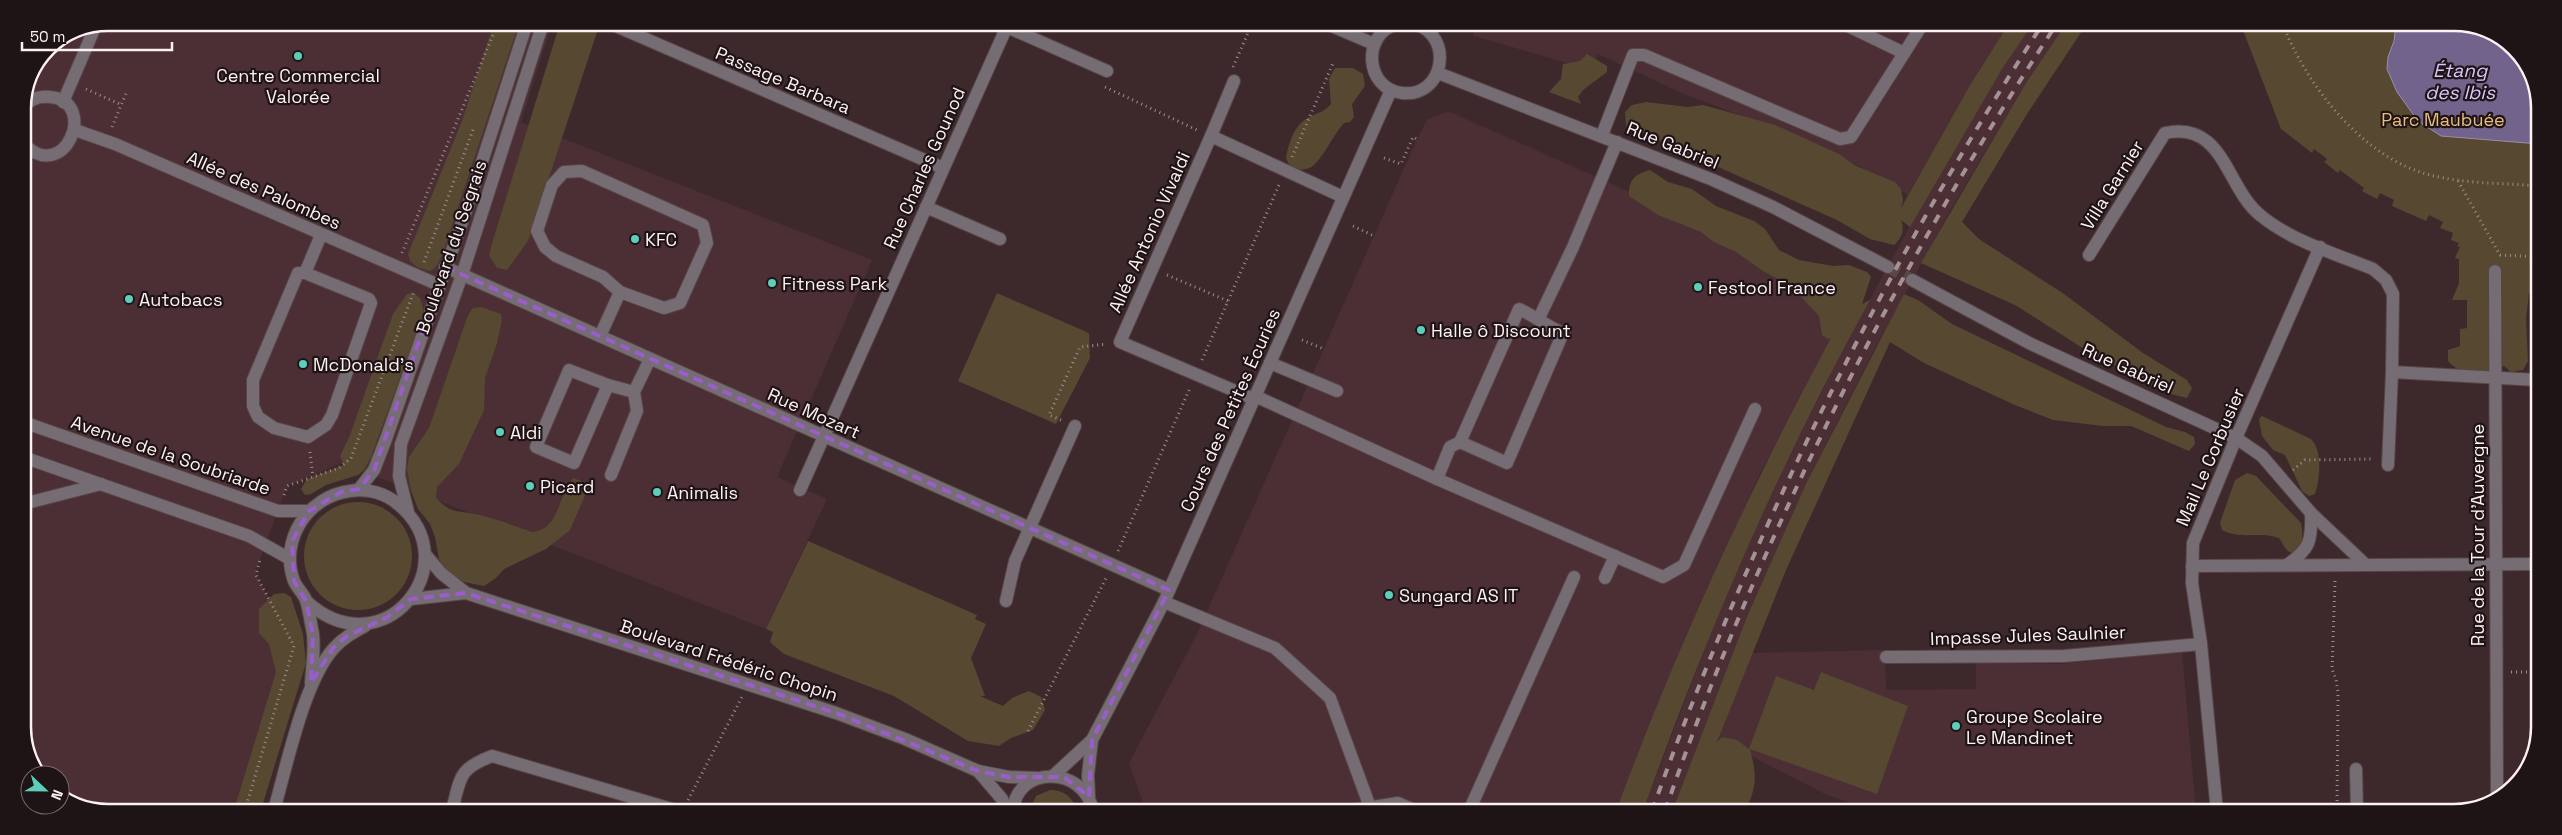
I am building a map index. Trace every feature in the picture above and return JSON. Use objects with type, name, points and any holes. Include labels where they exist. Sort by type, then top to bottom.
[{"type":"street","name":"Boulevard du Segrais","points":[[359,490],[374,470],[473,190],[524,31]]},
{"type":"street","name":"Boulevard du Segrais","points":[[408,512],[399,476],[402,444],[462,275],[540,31]]},
{"type":"street","name":"Passage Barbara","points":[[627,31],[943,168]]},
{"type":"street","name":"Rue Charles Gounod","points":[[800,490],[1004,31]]},
{"type":"street","points":[[1020,31],[1108,71]]},
{"type":"street","points":[[1343,31],[1374,44]]},
{"type":"street","points":[[1384,31],[1374,44],[1371,65],[1375,76],[1391,90],[1402,93],[1418,91],[1432,82],[1438,73],[1441,62],[1440,51],[1436,41],[1425,31]]},
{"type":"street","points":[[1858,31],[1904,53]]},
{"type":"street","points":[[1602,136],[1633,55],[1644,54],[1840,139],[1851,137],[1918,31]]},
{"type":"street","points":[[63,102],[93,33]]},
{"type":"street","name":"Rue Gabriel","points":[[1438,73],[1602,136],[1773,207],[1888,267]]},
{"type":"street","name":"Allée Antonio Vivaldi","points":[[1234,81],[1120,342],[1255,398],[1663,577],[1684,565],[1755,409]]},
{"type":"street","name":"Cours des Petites Écuries","points":[[1053,776],[1092,740],[1164,602],[1391,90]]},
{"type":"street","points":[[31,149],[37,153],[47,155],[57,152],[66,147],[75,130],[73,114],[63,102],[53,97],[44,96],[32,100]]},
{"type":"street","name":"Villa Garnier","points":[[2089,255],[2165,132],[2180,129],[2199,136],[2216,150],[2244,198],[2258,214],[2275,227],[2320,247]]},
{"type":"street","name":"Allée des Palombes","points":[[75,130],[115,144],[439,285]]},
{"type":"street","points":[[1211,136],[1343,197]]},
{"type":"street","points":[[1539,318],[1573,247],[1617,142]]},
{"type":"street","points":[[582,171],[703,225],[706,243],[680,303],[664,308],[620,292],[603,277],[556,256],[545,247],[537,231],[552,185],[564,172],[582,171]]},
{"type":"street","points":[[926,207],[1000,239]]},
{"type":"street","points":[[305,273],[322,235]]},
{"type":"street","points":[[2320,247],[2373,269],[2386,280],[2393,294],[2388,462]]},
{"type":"street","name":"Mail Le Corbusier","points":[[2215,804],[2192,566],[2193,544],[2199,525],[2236,438],[2320,247]]},
{"type":"street","name":"Rue Mozart","points":[[445,267],[1169,590]]},
{"type":"street","name":"Rue de la Tour d'Auvergne","points":[[2494,272],[2497,790]]},
{"type":"street","points":[[305,273],[369,299],[371,303],[332,415],[319,432],[308,437],[293,434],[265,423],[258,417],[253,406],[252,392],[253,380],[298,274],[305,273]]},
{"type":"street","name":"Rue Gabriel","points":[[1912,280],[2031,344],[2236,438],[2262,456],[2284,479],[2311,513],[2366,566]]},
{"type":"street","points":[[600,336],[620,292]]},
{"type":"street","points":[[1437,479],[1450,447],[1460,442],[1519,310],[1539,318],[1544,325],[1563,333],[1507,463],[1460,442]]},
{"type":"street","points":[[611,475],[636,411],[634,392],[650,358]]},
{"type":"street","points":[[1270,363],[1337,392]]},
{"type":"street","points":[[608,385],[574,463],[536,447],[569,370],[608,385],[634,392]]},
{"type":"street","points":[[2392,372],[2531,380]]},
{"type":"street","name":"Avenue de la Soubriarde","points":[[31,425],[278,511],[309,510]]},
{"type":"street","points":[[1006,601],[1015,561],[1075,426]]},
{"type":"street","points":[[31,460],[248,536],[290,559]]},
{"type":"street","points":[[31,502],[101,484]]},
{"type":"street","points":[[311,683],[333,648],[348,636],[400,610],[410,599],[424,570],[425,554],[420,532],[408,512],[394,500],[377,492],[359,490],[332,495],[309,510],[298,525],[292,541],[290,559],[294,581],[306,600],[319,613],[335,621],[353,624],[371,623]]},
{"type":"street","points":[[2287,565],[2300,556],[2308,546],[2312,534],[2311,513]]},
{"type":"street","name":"Boulevard Frédéric Chopin","points":[[425,554],[441,573],[466,593],[836,713],[905,739],[978,771],[1009,777],[1039,778],[1053,776]]},
{"type":"street","points":[[1605,578],[1615,556]]},
{"type":"street","points":[[2192,566],[2531,564]]},
{"type":"street","points":[[1472,804],[1574,577]]},
{"type":"street","name":"Boulevard Frédéric Chopin","points":[[410,599],[466,593]]},
{"type":"street","points":[[276,804],[311,683],[313,635],[306,600]]},
{"type":"street","points":[[1164,602],[1275,648],[1330,698],[1369,804]]},
{"type":"street","name":"Impasse Jules Saulnier","points":[[1886,656],[2064,656],[2201,644]]},
{"type":"street","name":"Cours des Petites Écuries","points":[[1089,797],[1088,775],[1092,740]]},
{"type":"street","points":[[454,804],[461,777],[471,764],[492,756],[655,804]]},
{"type":"street","points":[[2356,769],[2357,804]]},
{"type":"street","name":"Boulevard Frédéric Chopin","points":[[978,771],[1004,804]]},
{"type":"street","points":[[1053,776],[1074,781],[1089,797],[1091,804]]},
{"type":"street","points":[[1014,804],[1018,794],[1027,784],[1039,778]]},
{"type":"path","points":[[397,267],[495,31]]},
{"type":"path","points":[[1234,81],[1230,73],[1249,31]]},
{"type":"path","points":[[2286,31],[2299,60],[2316,88],[2363,138],[2396,161],[2428,175],[2458,180],[2531,185]]},
{"type":"path","points":[[1201,362],[1334,61]]},
{"type":"path","points":[[1108,71],[1104,86],[1211,136]]},
{"type":"path","points":[[85,88],[122,105]]},
{"type":"path","points":[[111,130],[127,91]]},
{"type":"path","points":[[1384,158],[1401,164],[1413,137],[1416,139]]},
{"type":"path","points":[[2458,180],[2500,255],[2531,257]]},
{"type":"path","points":[[1353,226],[1374,236]]},
{"type":"path","points":[[1152,268],[1228,301]]},
{"type":"path","points":[[1302,340],[1324,349]]},
{"type":"path","points":[[1075,426],[1049,415],[1080,347],[1120,342]]},
{"type":"path","points":[[1115,558],[1192,385]]},
{"type":"path","points":[[311,457],[312,477]]},
{"type":"path","points":[[2284,479],[2305,460],[2388,462]]},
{"type":"path","points":[[2335,565],[2332,669],[2338,692],[2337,804]]},
{"type":"path","points":[[247,804],[294,646],[256,575],[256,570]]},
{"type":"path","points":[[1028,731],[1109,570]]},
{"type":"path","points":[[2495,672],[2531,672]]},
{"type":"path","points":[[687,804],[742,697]]},
{"type":"highlighted area","points":[[445,267],[1169,590],[1092,740],[1089,797],[1064,777],[1009,777],[978,771],[836,713],[466,593],[411,599],[386,618],[347,636],[333,648],[311,683],[313,635],[306,601],[294,581],[292,541],[309,511],[341,492],[359,489],[374,470]]},
{"type":"shaded area","points":[[109,31],[549,31],[521,122],[872,260],[777,477],[827,499],[766,629],[342,463],[287,486],[256,570],[256,575],[294,646],[247,804],[109,804],[79,798],[70,793],[70,765],[42,765],[37,756],[31,732],[31,109],[37,79],[44,66],[66,44],[79,37]]},
{"type":"shaded area","points":[[1472,31],[2004,31],[1970,85],[1908,195],[1830,150],[1684,94],[1598,54],[1591,70],[1474,36]]},
{"type":"shaded area","points":[[2028,31],[2061,31],[2026,83],[1950,211],[1873,352],[1827,442],[1746,619],[1675,804],[1646,804],[1720,608],[1781,473],[1848,339],[1926,197],[2002,69]]},
{"type":"shaded area","points":[[1448,111],[1666,208],[1851,315],[1761,471],[1682,648],[1619,804],[1144,804],[1129,763],[1197,634],[1427,120]]},
{"type":"shaded area","name":"Groupe Scolaire Le Mandinet","points":[[1885,650],[1886,690],[1976,689],[1976,663],[2060,664],[2182,652],[2195,804],[1853,804],[1825,794],[1718,739],[1751,653]]},
{"type":"green space","points":[[491,31],[516,31],[442,256],[435,268],[430,271],[417,267],[410,261],[408,254],[462,121]]},
{"type":"green space","points":[[558,31],[597,31],[528,241],[507,270],[497,268],[489,255]]},
{"type":"green space","points":[[2004,31],[2028,31],[2002,69],[1910,227],[1901,220],[1902,234],[1894,245],[1870,239],[1837,220],[1626,126],[1625,112],[1632,105],[1646,102],[1688,107],[1703,105],[1775,125],[1839,154],[1856,166],[1895,182],[1901,189],[1903,200],[1901,208],[1970,85]]},
{"type":"green space","points":[[2061,31],[2082,31],[2027,114],[1962,222],[1979,239],[2064,294],[2143,353],[2187,380],[2192,388],[2187,398],[2163,392],[2081,347],[2015,305],[1921,263],[2026,83]]},
{"type":"green space","name":"Parc Maubuée","points":[[2243,31],[2454,31],[2483,37],[2501,47],[2512,58],[2525,79],[2531,103],[2531,293],[2529,293],[2526,319],[2528,361],[2523,370],[2511,372],[2504,366],[2482,372],[2468,373],[2455,367],[2448,361],[2448,350],[2460,346],[2460,329],[2467,328],[2467,300],[2452,300],[2459,283],[2459,259],[2455,258],[2460,247],[2457,246],[2459,243],[2451,240],[2453,233],[2440,228],[2443,222],[2429,215],[2426,221],[2392,206],[2394,200],[2380,193],[2377,199],[2362,191],[2364,188],[2340,170],[2338,173],[2324,162],[2327,159],[2314,149],[2312,153],[2281,129]]},
{"type":"green space","points":[[1587,54],[1607,66],[1607,72],[1583,90],[1578,97],[1581,104],[1549,92],[1561,79],[1563,64],[1580,61]]},
{"type":"green space","points":[[1335,68],[1353,68],[1363,74],[1365,86],[1352,104],[1354,117],[1350,122],[1344,123],[1314,165],[1303,170],[1291,168],[1286,158],[1296,128],[1310,116],[1325,110],[1331,104],[1329,79]]},
{"type":"green space","points":[[1650,170],[1668,182],[1692,189],[1716,206],[1754,221],[1765,229],[1779,250],[1799,260],[1833,266],[1849,265],[1867,272],[1871,277],[1862,304],[1870,300],[1805,424],[1746,551],[1692,680],[1646,804],[1619,804],[1663,690],[1715,571],[1771,453],[1831,338],[1828,339],[1822,335],[1819,316],[1791,286],[1763,271],[1736,252],[1714,242],[1701,232],[1658,215],[1629,196],[1631,182],[1640,174]]},
{"type":"green space","points":[[414,293],[420,298],[424,312],[371,457],[364,470],[358,475],[326,485],[311,494],[305,495],[301,489],[307,479],[344,465],[340,456],[350,435],[393,314],[407,294]]},
{"type":"green space","points":[[997,293],[1089,333],[1090,358],[1056,424],[958,381]]},
{"type":"green space","points":[[1904,294],[1918,300],[1952,324],[2166,427],[2185,432],[2194,437],[2195,444],[2189,451],[2131,426],[2103,426],[2053,420],[2015,405],[1924,363],[1890,342],[1786,570],[1717,742],[1722,737],[1737,740],[1749,749],[1776,676],[1814,690],[1821,672],[1908,706],[1877,794],[1750,749],[1755,781],[1748,804],[1675,804],[1746,619],[1806,484]]},
{"type":"green space","points":[[481,307],[501,314],[502,320],[497,343],[485,378],[484,410],[459,464],[437,487],[436,498],[446,507],[454,510],[475,514],[532,532],[541,530],[548,525],[573,478],[590,484],[570,530],[546,549],[504,569],[496,578],[484,586],[464,582],[447,573],[439,559],[435,537],[430,524],[418,509],[411,491],[407,469],[409,457],[429,428],[468,315],[473,308]]},
{"type":"green space","points":[[2262,416],[2311,439],[2315,444],[2319,465],[2315,494],[2309,496],[2302,491],[2285,455],[2273,450],[2262,436],[2259,419]]},
{"type":"green space","points":[[2247,473],[2256,476],[2301,523],[2302,539],[2297,554],[2288,551],[2279,538],[2265,535],[2243,535],[2222,530],[2220,523],[2235,480]]},
{"type":"green space","points":[[358,502],[379,506],[396,518],[408,535],[412,556],[408,577],[396,594],[379,606],[358,610],[337,606],[320,594],[308,577],[304,556],[308,535],[320,518],[337,506]]},
{"type":"green space","points":[[808,541],[977,615],[975,619],[986,624],[971,658],[985,696],[980,696],[1003,706],[1012,698],[1029,691],[1041,697],[1045,710],[1033,730],[1011,738],[999,746],[968,741],[894,696],[784,654],[770,642],[773,632],[766,629]]},
{"type":"green space","points":[[284,593],[291,597],[303,634],[306,663],[263,804],[236,804],[276,672],[269,644],[259,633],[259,609],[274,594]]},
{"type":"green space","points":[[1050,790],[1060,791],[1067,795],[1074,804],[1032,804],[1036,796]]},
{"type":"water","name":"Étang des Ibis","points":[[2395,31],[2454,31],[2483,37],[2501,47],[2512,58],[2525,79],[2531,103],[2531,143],[2441,136],[2418,121],[2397,92],[2387,69],[2388,57]]},
{"type":"tunnel","points":[[1888,267],[1912,280]]},
{"type":"railway","points":[[1655,804],[1690,708],[1732,606],[1776,506],[1824,407],[1874,309],[1927,213],[1983,118],[2038,31]]},
{"type":"railway","points":[[1668,804],[1702,708],[1744,606],[1788,506],[1836,406],[1940,212],[2052,31]]},
{"type":"place","name":"Centre Commercial Valorée","points":[[298,56]]},
{"type":"place","name":"KFC","points":[[635,239]]},
{"type":"place","name":"Fitness Park","points":[[772,283]]},
{"type":"place","name":"Festool France","points":[[1698,287]]},
{"type":"place","name":"Autobacs","points":[[129,299]]},
{"type":"place","name":"Halle ô Discount","points":[[1421,330]]},
{"type":"place","name":"McDonald's","points":[[303,364]]},
{"type":"place","name":"Aldi","points":[[500,432]]},
{"type":"place","name":"Picard","points":[[530,486]]},
{"type":"place","name":"Animalis","points":[[657,492]]},
{"type":"place","name":"Sungard AS IT","points":[[1389,595]]},
{"type":"place","name":"Groupe Scolaire Le Mandinet","points":[[1956,726]]}]
